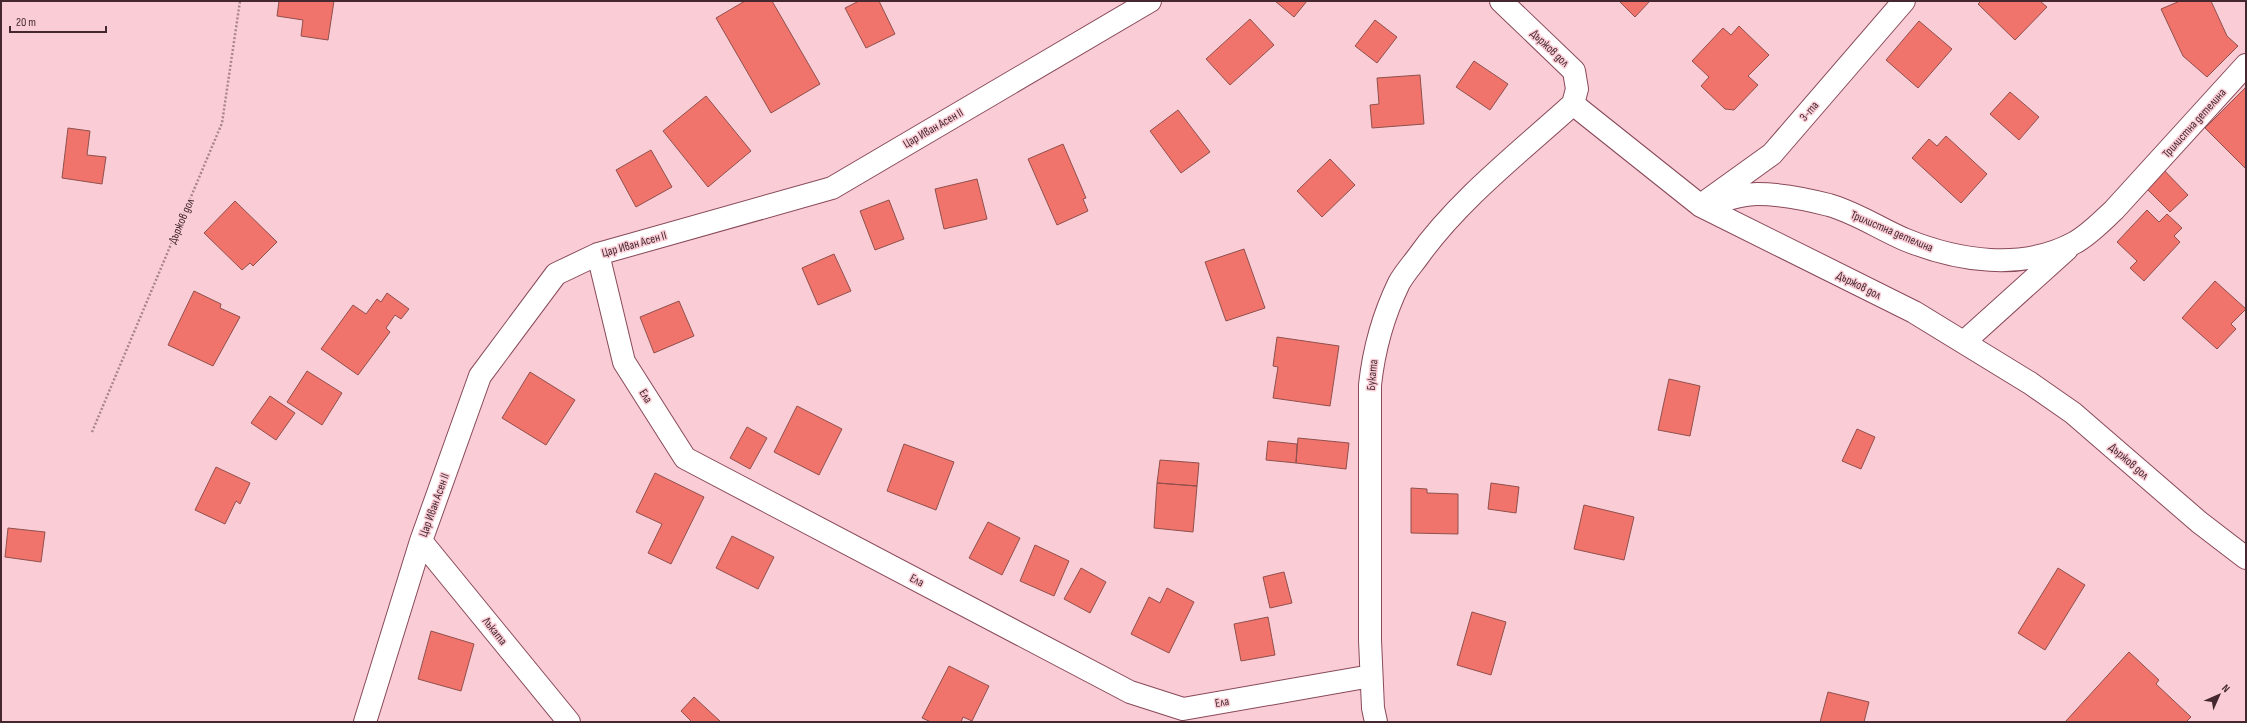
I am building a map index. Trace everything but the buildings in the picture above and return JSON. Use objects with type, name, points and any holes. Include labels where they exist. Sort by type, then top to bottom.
[{"type":"street","name":"Цар Иван Асен II","points":[[365,722],[421,541],[480,376],[556,274],[598,254],[832,188],[1150,1]]},
{"type":"street","name":"Държов дол","points":[[1500,1],[1574,71],[1577,89],[1573,104],[1701,206],[1914,312],[2030,383],[2073,413],[2199,522],[2246,558]]},
{"type":"street","name":"3-та","points":[[1701,206],[1772,154],[1904,1]]},
{"type":"street","name":"Трилистна детелина","points":[[1701,206],[1756,194],[1790,197],[1830,205],[1862,218],[1906,240],[1951,255],[1981,261],[2010,259],[2044,254],[2074,243],[2092,230],[2114,210],[2246,65]]},
{"type":"street","name":"Буката","points":[[1376,722],[1371,676],[1370,385],[1373,353],[1382,324],[1400,282],[1423,249],[1451,215],[1573,104]]},
{"type":"street","points":[[1964,342],[2074,243]]},
{"type":"street","name":"Ела","points":[[598,254],[624,362],[684,458],[1130,692],[1183,709],[1371,676]]},
{"type":"street","name":"Лъката","points":[[421,541],[569,722]]},
{"type":"path","name":"Държов дол","points":[[92,432],[222,124],[240,1]]}]
